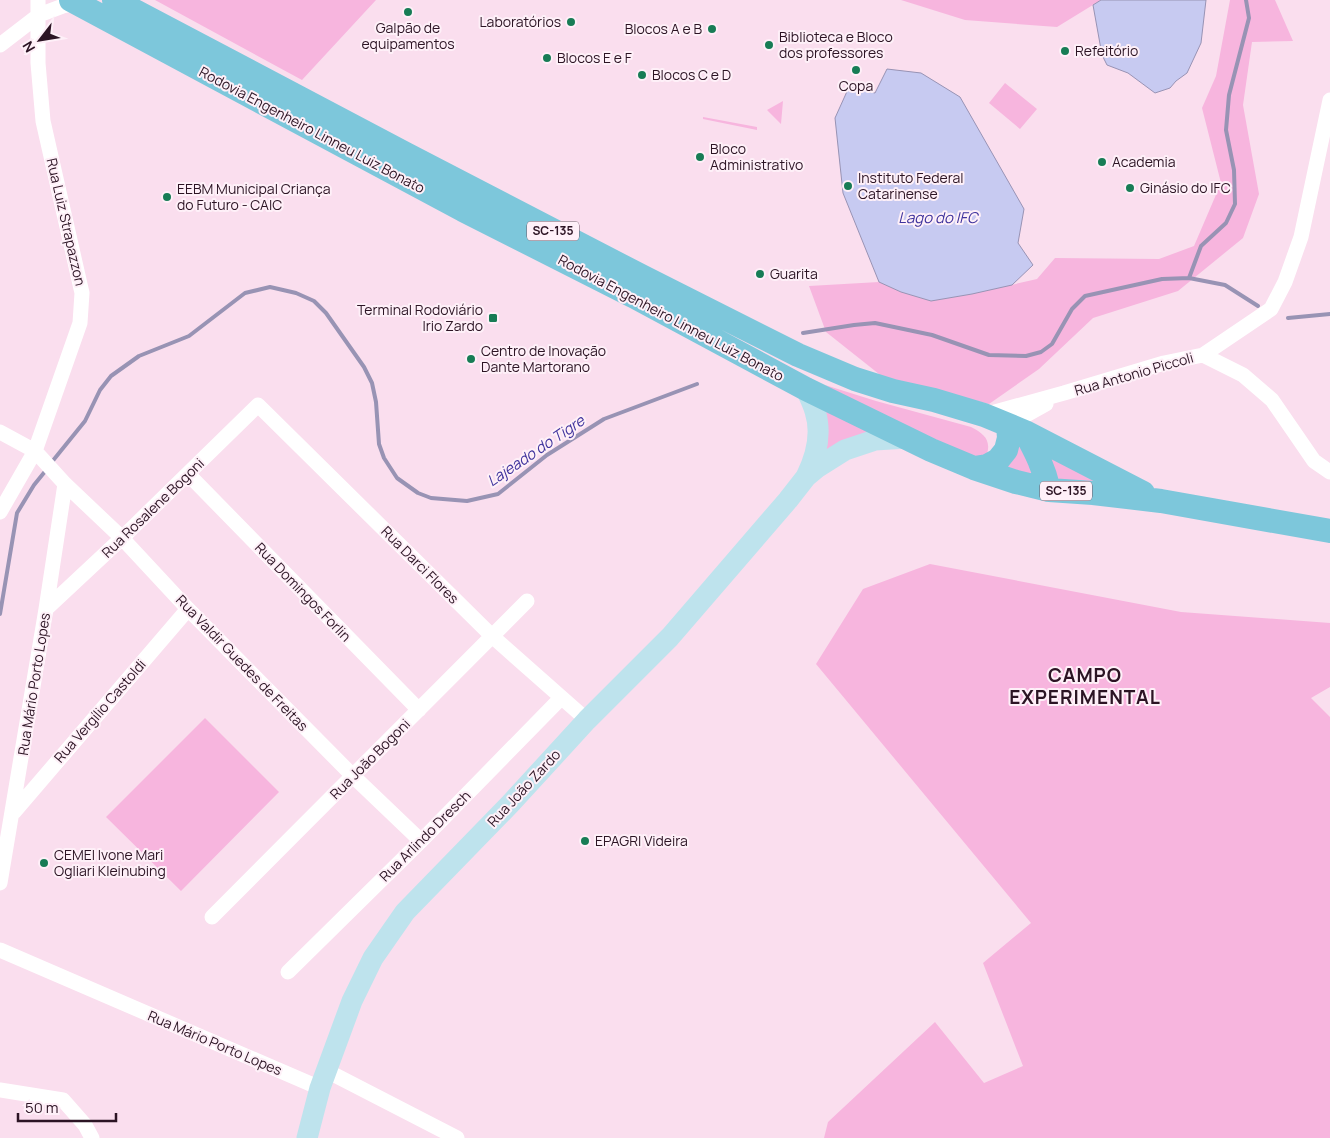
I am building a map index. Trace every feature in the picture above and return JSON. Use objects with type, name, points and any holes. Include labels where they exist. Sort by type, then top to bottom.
[{"type":"main road","name":"Rodovia Engenheiro Linneu Luiz Bonato","points":[[114,0],[415,159],[798,355],[854,379],[984,414],[1161,501]]},
{"type":"main road","name":"Rodovia Engenheiro Linneu Luiz Bonato","points":[[73,2],[462,210],[633,296],[806,389],[931,450],[974,468],[1016,482],[1049,490],[1161,501],[1330,531]]},
{"type":"main road","name":"Rua João Zardo","points":[[307,1138],[324,1079],[352,1001],[373,958],[405,912],[511,803],[586,720],[670,637],[806,477],[813,464],[818,438],[816,413],[806,389]]},
{"type":"main road","points":[[974,468],[987,466],[998,460],[1006,450],[1010,438],[1017,429],[1036,451],[1045,471],[1049,490]]},
{"type":"main road","name":"Rua João Zardo","points":[[806,477],[845,450],[875,440],[907,438]]},
{"type":"street","points":[[0,45],[39,8],[63,6],[73,2]]},
{"type":"street","name":"Rua Luiz Strapazzon","points":[[0,512],[39,455],[80,323],[82,293],[43,121],[38,63],[39,8]]},
{"type":"street","name":"Rua Antonio Piccoli","points":[[1064,393],[1164,363],[1203,355],[1271,309],[1285,282],[1301,237],[1330,100]]},
{"type":"street","points":[[1203,355],[1243,375],[1272,400],[1314,461],[1330,472]]},
{"type":"street","points":[[984,414],[1064,393]]},
{"type":"street","points":[[1017,429],[1064,393]]},
{"type":"street","name":"Rua Rosalene Bogoni","points":[[46,610],[258,405]]},
{"type":"street","name":"Rua Darci Flores","points":[[258,405],[492,636],[586,720]]},
{"type":"street","name":"Rua Valdir Guedes de Freitas","points":[[0,432],[39,455],[353,776],[421,841]]},
{"type":"street","name":"Rua Domingos Forlin","points":[[188,474],[419,710]]},
{"type":"street","name":"Rua Mário Porto Lopes","points":[[0,883],[46,610],[63,480]]},
{"type":"street","name":"Rua João Bogoni","points":[[212,918],[527,601]]},
{"type":"street","name":"Rua Vergílio Castoldi","points":[[12,813],[188,608]]},
{"type":"street","name":"Rua Arlindo Dresch","points":[[288,972],[421,841],[561,698]]},
{"type":"street","name":"Rua Mário Porto Lopes","points":[[0,950],[324,1079],[457,1138]]},
{"type":"street","points":[[0,1090],[63,1100],[85,1125],[92,1138]]},
{"type":"shaded area","points":[[155,0],[376,0],[302,80]]},
{"type":"shaded area","points":[[901,0],[1101,0],[1057,27],[965,20]]},
{"type":"shaded area","points":[[1230,0],[1275,0],[1293,41],[1252,42],[1243,105],[1259,194],[1243,238],[1178,291],[1093,318],[1039,369],[989,404],[884,378],[826,332],[809,286],[879,282],[901,292],[931,301],[1037,279],[1055,258],[1159,259],[1194,246],[1221,183],[1202,108],[1216,76]]},
{"type":"shaded area","points":[[1005,83],[1037,109],[1020,129],[989,103]]},
{"type":"shaded area","points":[[783,101],[781,124],[767,110]]},
{"type":"shaded area","points":[[703,117],[757,127],[757,130],[703,119]]},
{"type":"shaded area","points":[[825,385],[971,427],[980,432],[988,442],[986,457],[973,464]]},
{"type":"shaded area","points":[[819,404],[878,436],[823,454]]},
{"type":"shaded area","points":[[1020,446],[1041,481],[1002,466],[1008,447]]},
{"type":"shaded area","points":[[1048,453],[1118,489],[1054,486]]},
{"type":"shaded area","points":[[930,564],[1181,612],[1330,623],[1330,687],[1311,698],[1330,717],[1330,1138],[824,1138],[828,1122],[935,1022],[984,1083],[1023,1066],[983,963],[1031,923],[816,664],[863,589]]},
{"type":"shaded area","points":[[205,718],[279,792],[181,891],[106,817]]},
{"type":"water","points":[[1101,0],[1206,0],[1201,43],[1187,73],[1170,88],[1155,93],[1128,73],[1107,65],[1102,55],[1093,5]]},
{"type":"water","name":"Lago do IFC","points":[[887,69],[921,73],[960,97],[1024,209],[1018,243],[1033,265],[1012,285],[931,301],[901,292],[879,282],[843,193],[835,118],[849,87],[875,93]]},
{"type":"waterway","name":"Lajeado do Tigre","points":[[803,333],[875,323],[932,335],[989,355],[1026,356],[1041,352],[1052,344],[1072,309],[1085,296],[1162,279],[1189,278],[1201,246],[1226,223],[1235,204],[1234,170],[1226,130],[1229,95],[1249,18],[1246,0]]},
{"type":"waterway","points":[[1189,278],[1225,285],[1258,306]]},
{"type":"waterway","name":"Lajeado do Tigre","points":[[51,463],[85,421],[100,390],[111,376],[139,356],[189,336],[245,293],[270,287],[296,293],[314,301],[326,313],[364,367],[372,383],[376,402],[379,444],[384,458],[397,478],[418,493],[431,498],[467,501],[498,494],[547,455],[604,419],[697,384]]},
{"type":"waterway","points":[[1288,318],[1330,314]]},
{"type":"waterway","name":"Lajeado do Tigre","points":[[0,614],[17,513],[34,485],[47,469]]},
{"type":"place","name":"Galpão de equipamentos","points":[[408,12]]},
{"type":"place","name":"Laboratórios","points":[[571,22]]},
{"type":"place","name":"Blocos A e B","points":[[712,29]]},
{"type":"place","name":"Biblioteca e Bloco dos professores","points":[[769,45]]},
{"type":"place","name":"Refeitório","points":[[1065,51]]},
{"type":"place","name":"Blocos E e F","points":[[547,58]]},
{"type":"place","name":"Copa","points":[[856,70]]},
{"type":"place","name":"Blocos C e D","points":[[642,75]]},
{"type":"place","name":"Bloco Administrativo","points":[[700,157]]},
{"type":"place","name":"Academia","points":[[1102,162]]},
{"type":"place","name":"Instituto Federal Catarinense","points":[[848,186]]},
{"type":"place","name":"Ginásio do IFC","points":[[1130,188]]},
{"type":"place","name":"EEBM Municipal Criança do Futuro - CAIC","points":[[167,197]]},
{"type":"place","name":"Guarita","points":[[760,274]]},
{"type":"place","name":"Terminal Rodoviário Irio Zardo","points":[[493,318]]},
{"type":"place","name":"Centro de Inovação Dante Martorano","points":[[471,359]]},
{"type":"place","name":"EPAGRI Videira","points":[[585,841]]},
{"type":"place","name":"CEMEI Ivone Mari Ogliari Kleinubing","points":[[44,863]]},
{"type":"district","name":"CAMPO EXPERIMENTAL","points":[[1085,686]]}]
